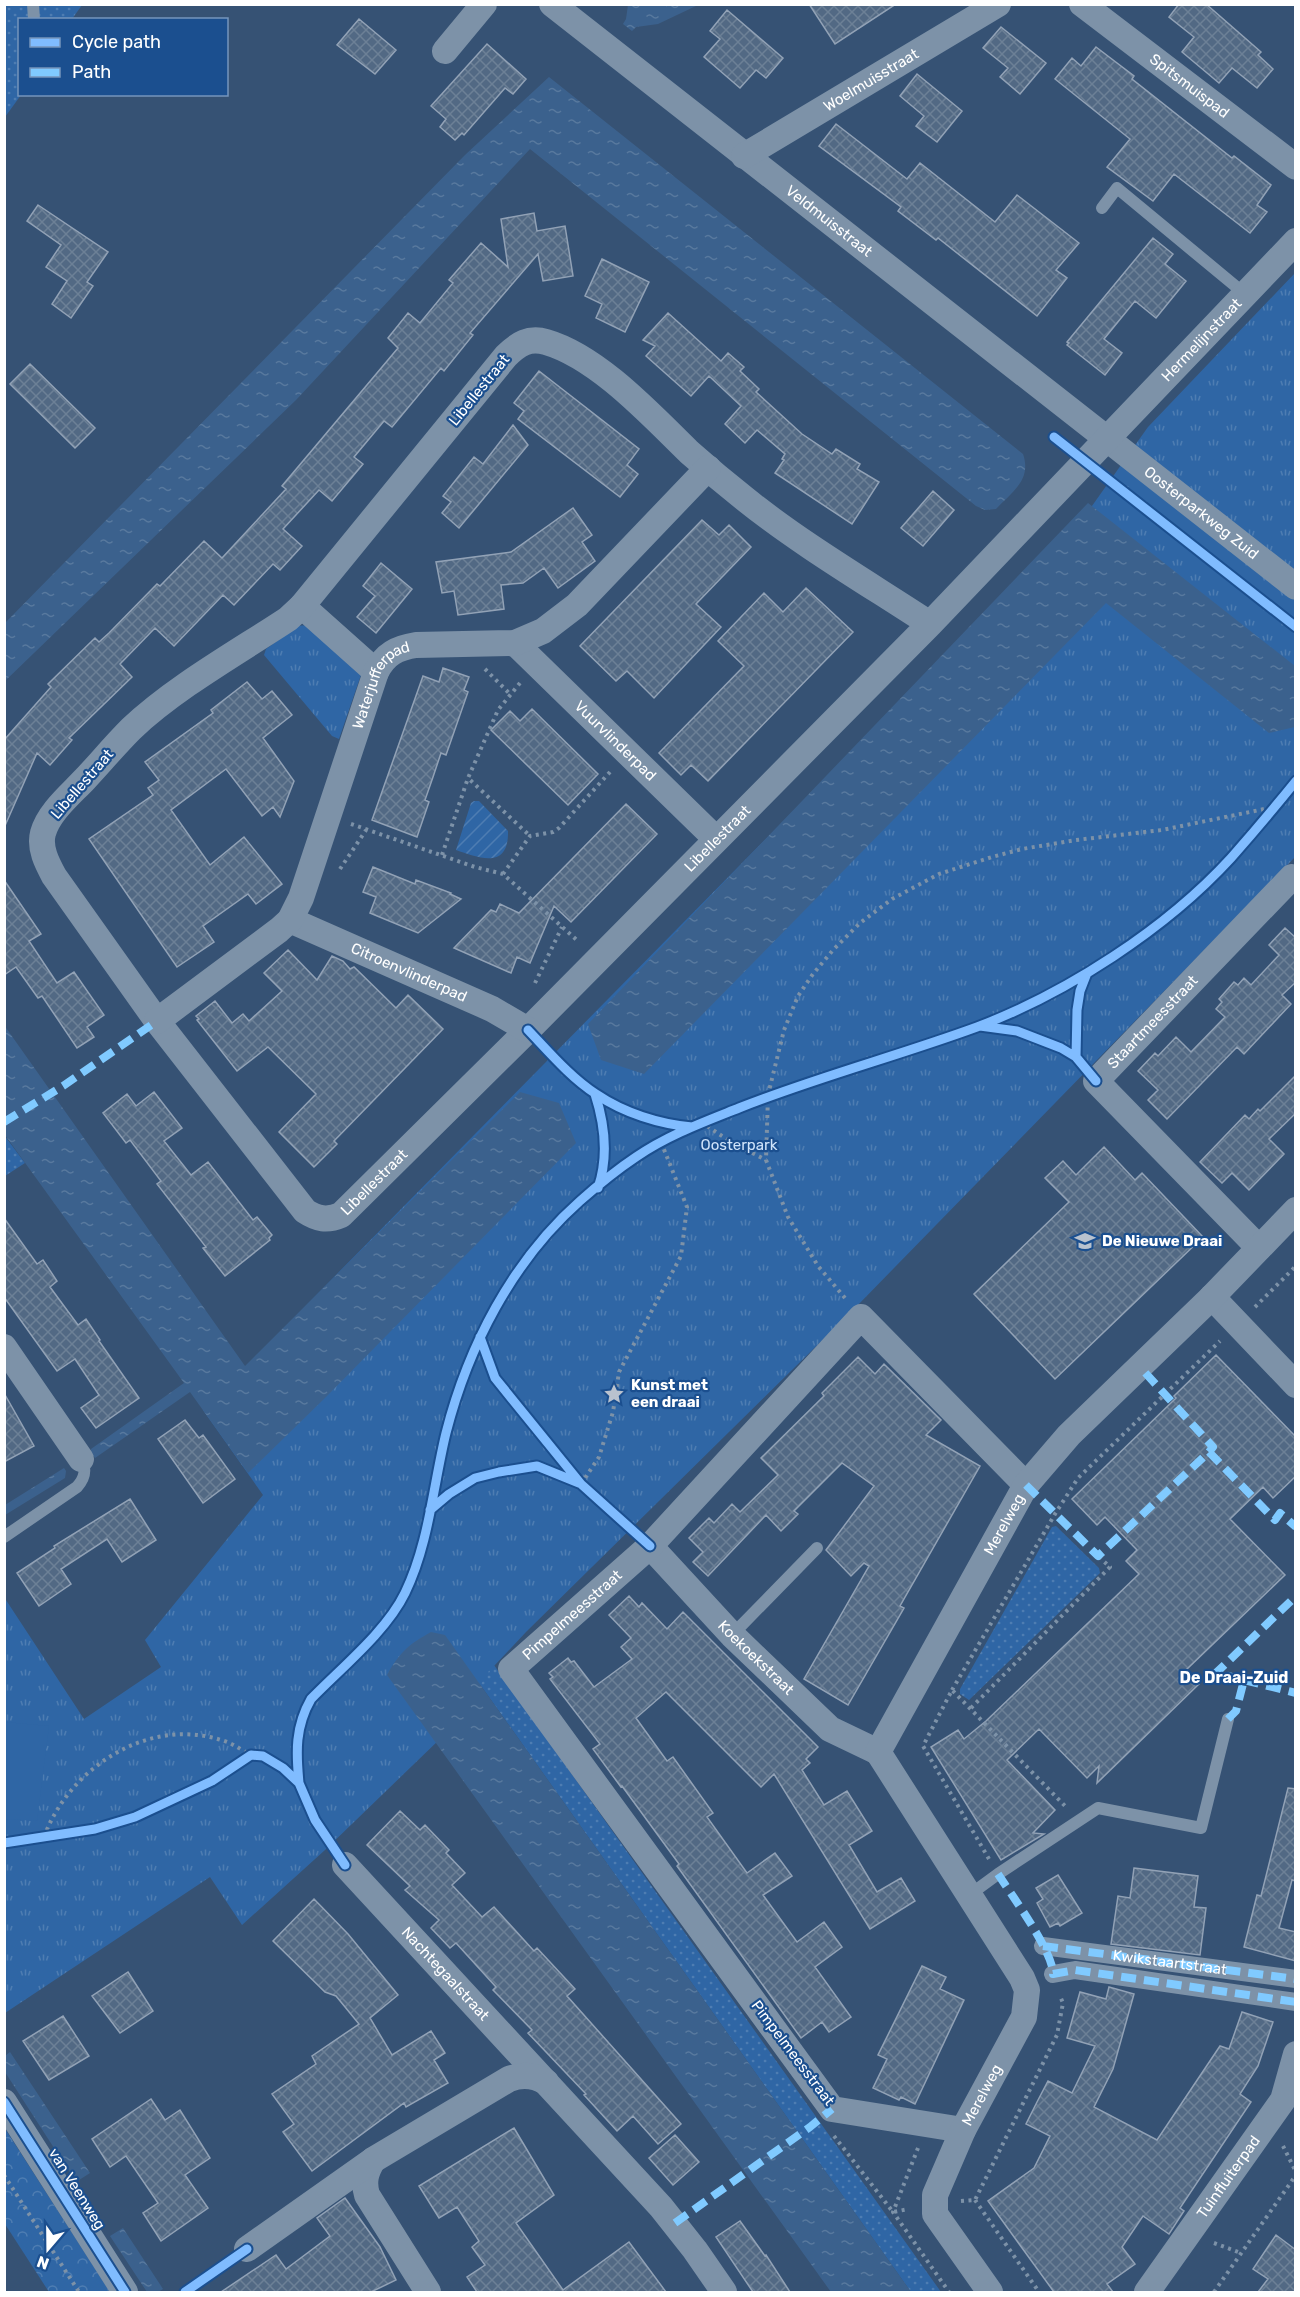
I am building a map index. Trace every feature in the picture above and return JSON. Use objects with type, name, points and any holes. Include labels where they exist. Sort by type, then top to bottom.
[{"type":"street","points":[[445,51],[484,4]]},
{"type":"street","name":"Veldmuisstraat","points":[[552,4],[1107,439]]},
{"type":"street","name":"Woelmuisstraat","points":[[744,156],[998,4]]},
{"type":"street","name":"Spitsmuispad","points":[[1082,4],[1296,167]]},
{"type":"street","name":"Hermelijnstraat","points":[[1107,439],[1296,241]]},
{"type":"street","name":"Libellestraat","points":[[930,624],[777,523],[708,468],[635,399],[582,359],[546,342],[526,341],[506,356],[302,606],[288,619],[163,702],[132,728],[65,800],[50,820],[43,834],[42,850],[48,865],[157,1021],[305,1211],[322,1219],[332,1219],[348,1210],[522,1027],[597,959],[930,624],[1107,439]]},
{"type":"street","name":"Oosterparkweg Zuid","points":[[1107,439],[1296,588]]},
{"type":"street","name":"Waterjufferpad","points":[[157,1021],[290,920],[301,898],[376,672],[386,657],[401,648],[416,645],[515,643],[543,631],[577,604],[708,468]]},
{"type":"street","points":[[302,606],[376,672]]},
{"type":"street","name":"Vuurvlinderpad","points":[[515,643],[716,838]]},
{"type":"street","name":"Staartmeesstraat","points":[[1259,1248],[1096,1081],[1292,877],[1296,880]]},
{"type":"street","name":"Citroenvlinderpad","points":[[290,920],[492,1009],[522,1027]]},
{"type":"street","name":"Merelweg","points":[[990,2292],[935,2214],[935,2195],[963,2130],[1023,2017],[1027,1990],[1022,1978],[878,1752],[1026,1485],[1069,1435],[1212,1297],[1296,1210]]},
{"type":"street","points":[[1212,1297],[1296,1385]]},
{"type":"street","points":[[861,1317],[1026,1485]]},
{"type":"street","name":"Pimpelmeesstraat","points":[[861,1317],[650,1546],[511,1669],[832,2109],[963,2130]]},
{"type":"street","points":[[4,1347],[81,1460]]},
{"type":"street","name":"Koekoekstraat","points":[[650,1546],[732,1635],[830,1729],[878,1752]]},
{"type":"street","name":"Nachtegaalstraat","points":[[345,1865],[675,2223],[724,2292]]},
{"type":"street","name":"Kwikstaartstraat","points":[[1043,1946],[1296,1978]]},
{"type":"street","points":[[1130,1977],[1132,1958]]},
{"type":"street","points":[[1174,1984],[1176,1964]]},
{"type":"street","name":"Kwikstaartstraat","points":[[1053,1974],[1075,1970],[1296,2002]]},
{"type":"street","name":"Tuinfluiterpad","points":[[1147,2292],[1283,2100],[1296,2054]]},
{"type":"street","points":[[247,2249],[373,2160],[509,2079],[522,2075],[532,2076],[546,2082]]},
{"type":"street","name":"van Veenweg","points":[[4,2102],[125,2292]]},
{"type":"street","points":[[373,2160],[364,2182],[367,2195],[373,2208],[428,2292]]},
{"type":"lane","points":[[1102,208],[1118,188],[1245,294]]},
{"type":"lane","points":[[4,1537],[77,1487],[85,1475],[81,1460]]},
{"type":"lane","points":[[732,1635],[817,1548]]},
{"type":"lane","points":[[968,1896],[1098,1808],[1201,1828],[1228,1719]]},
{"type":"path","points":[[442,855],[468,778],[498,710],[537,664]]},
{"type":"path","points":[[503,873],[530,836],[553,832],[559,828],[628,753]]},
{"type":"path","points":[[468,778],[530,836]]},
{"type":"path","points":[[1261,822],[1281,799]]},
{"type":"path","points":[[861,1317],[818,1266],[788,1216],[766,1160],[765,1097],[784,1030],[798,996],[813,974],[860,923],[892,899],[939,874],[1022,849],[1113,834],[1161,830],[1274,807]]},
{"type":"path","points":[[327,816],[475,867],[503,873],[597,959]]},
{"type":"path","points":[[522,1027],[562,927]]},
{"type":"path","points":[[765,1097],[779,1092]]},
{"type":"path","points":[[701,1123],[766,1160]]},
{"type":"path","points":[[582,1484],[599,1457],[613,1412],[619,1372],[681,1256],[687,1207],[660,1143]]},
{"type":"path","points":[[998,1874],[922,1746],[952,1690],[1078,1478],[1296,1266]]},
{"type":"path","points":[[572,1477],[590,1492]]},
{"type":"path","points":[[971,1708],[1110,1567],[1098,1556]]},
{"type":"path","points":[[952,1690],[1079,1821]]},
{"type":"path","points":[[43,1837],[63,1803],[86,1773],[119,1751],[135,1744],[170,1736],[200,1736],[228,1742],[258,1753]]},
{"type":"path","points":[[242,1761],[258,1753]]},
{"type":"path","points":[[4,2175],[79,2292]]},
{"type":"path","points":[[1214,2292],[1296,2175]]},
{"type":"path","points":[[975,2200],[1040,2292]]},
{"type":"green space","points":[[5,5],[82,5],[73,18],[18,18],[18,96],[20,96],[5,117]]},
{"type":"green space","name":"Oosterpark","points":[[1295,273],[1295,857],[855,1308],[526,1632],[494,1666],[442,1737],[325,1850],[242,1925],[210,1877],[5,2013],[4,1597],[84,1719],[161,1667],[145,1640],[263,1495],[203,1410],[1087,513],[1148,427]]},
{"type":"green space","points":[[307,625],[361,675],[339,739],[332,736],[264,655],[266,649],[298,626]]},
{"type":"green space","points":[[479,801],[508,831],[504,852],[498,856],[483,858],[456,850],[471,803]]},
{"type":"green space","points":[[4,1135],[25,1163],[5,1176],[4,1176]]},
{"type":"green space","points":[[1056,1526],[1099,1568],[1100,1573],[969,1700],[960,1694],[960,1689],[1052,1527]]},
{"type":"green space","points":[[464,1623],[941,2292],[911,2292],[445,1635]]},
{"type":"green space","points":[[5,1722],[49,1726],[37,1821],[5,1819]]},
{"type":"green space","points":[[4,2127],[110,2292],[49,2292],[5,2224]]},
{"type":"water","points":[[628,4],[698,5],[658,24],[636,27],[632,31],[623,24]]},
{"type":"water","points":[[549,77],[1023,454],[1025,471],[1014,491],[996,509],[985,510],[976,506],[530,149],[296,400],[5,681],[5,623],[465,155]]},
{"type":"water","points":[[1088,503],[1295,666],[1295,727],[1269,733],[1106,603],[644,1074],[601,1060],[588,1024]]},
{"type":"water","points":[[4,1025],[245,1366],[520,1092],[559,1103],[576,1143],[248,1473],[190,1392],[95,1458],[90,1452],[91,1449],[184,1383],[5,1135]]},
{"type":"water","points":[[64,1468],[65,1478],[5,1515],[5,1505]]},
{"type":"water","points":[[431,1632],[445,1635],[911,2292],[831,2292],[387,1675],[405,1650]]},
{"type":"water","points":[[10,2052],[90,2173],[76,2182],[5,2072],[5,2056]]},
{"type":"water","points":[[123,2228],[163,2289],[158,2292],[147,2292],[110,2236]]},
{"type":"building","points":[[809,4],[896,4],[835,44]]},
{"type":"building","points":[[1179,4],[1206,4],[1261,52],[1258,55],[1273,69],[1257,88],[1232,68],[1219,83],[1182,52],[1194,37],[1169,17]]},
{"type":"building","points":[[727,10],[783,58],[766,78],[756,70],[740,88],[704,57],[720,39],[710,31]]},
{"type":"building","points":[[359,19],[396,50],[375,74],[337,45]]},
{"type":"building","points":[[1001,27],[1046,63],[1020,94],[1000,77],[1008,68],[983,48]]},
{"type":"building","points":[[487,44],[526,79],[513,94],[505,88],[464,135],[462,133],[455,140],[440,127],[446,119],[431,106]]},
{"type":"building","points":[[1096,47],[1134,76],[1132,79],[1232,158],[1234,156],[1271,185],[1257,205],[1267,212],[1250,233],[1174,174],[1153,201],[1107,167],[1130,139],[1055,79],[1072,58],[1081,66]]},
{"type":"building","points":[[917,74],[962,111],[937,142],[916,126],[924,116],[900,96]]},
{"type":"building","points":[[836,124],[907,179],[920,163],[995,222],[1017,195],[1079,243],[1056,270],[1067,278],[1037,316],[938,238],[936,240],[898,211],[901,207],[819,146]]},
{"type":"building","points":[[38,205],[108,252],[87,282],[93,286],[71,318],[52,304],[67,281],[46,267],[61,245],[27,221]]},
{"type":"building","points":[[534,213],[537,231],[565,226],[573,276],[543,281],[538,254],[470,333],[473,335],[444,371],[441,368],[392,427],[384,421],[354,457],[363,464],[332,501],[319,490],[283,529],[302,546],[280,570],[273,564],[234,605],[223,595],[174,646],[155,628],[120,664],[132,677],[69,738],[72,740],[50,765],[37,753],[4,828],[4,740],[51,687],[48,684],[95,638],[99,642],[109,633],[157,584],[160,586],[204,541],[222,558],[286,489],[282,486],[398,348],[388,338],[408,313],[420,323],[453,283],[449,280],[481,243],[508,267],[501,219]]},
{"type":"building","points":[[1153,238],[1173,254],[1165,264],[1186,281],[1156,318],[1135,301],[1104,339],[1122,353],[1105,375],[1067,345],[1069,343],[1067,342]]},
{"type":"building","points":[[602,259],[649,282],[625,332],[596,318],[602,304],[585,296]]},
{"type":"building","points":[[668,313],[721,361],[728,353],[744,367],[740,371],[759,389],[756,392],[802,434],[832,454],[836,449],[860,464],[857,469],[879,482],[852,524],[775,473],[784,460],[782,459],[785,454],[757,430],[745,443],[725,424],[741,406],[709,376],[691,396],[646,356],[655,346],[643,340]]},
{"type":"building","points":[[30,364],[95,428],[75,448],[10,384]]},
{"type":"building","points":[[539,371],[639,449],[627,465],[638,474],[620,497],[518,419],[524,411],[514,403]]},
{"type":"building","points":[[513,425],[528,445],[459,528],[442,513],[451,502],[443,496],[474,457],[483,464]]},
{"type":"building","points":[[933,491],[954,510],[923,546],[901,528]]},
{"type":"building","points":[[573,508],[592,535],[582,542],[595,561],[558,588],[544,568],[523,583],[501,585],[504,609],[458,615],[454,591],[442,593],[436,562],[511,552]]},
{"type":"building","points":[[702,520],[719,535],[729,525],[751,547],[696,604],[721,627],[654,698],[627,671],[616,681],[580,646]]},
{"type":"building","points":[[381,563],[412,589],[376,633],[357,617],[375,596],[363,586]]},
{"type":"building","points":[[806,588],[853,632],[708,781],[691,765],[681,775],[659,753],[744,666],[718,641],[764,593],[783,612]]},
{"type":"building","points":[[443,668],[469,677],[464,690],[468,692],[446,755],[441,753],[425,800],[429,802],[417,837],[372,820],[423,676],[439,682]]},
{"type":"building","points":[[247,682],[262,699],[272,691],[292,715],[263,738],[294,781],[280,817],[273,807],[262,816],[226,769],[171,810],[210,865],[244,837],[282,884],[256,904],[248,894],[203,926],[214,942],[177,967],[89,839],[153,795],[148,788],[159,780],[145,762],[213,713],[211,710]]},
{"type":"building","points":[[532,709],[598,774],[568,805],[491,730],[510,711],[520,721]]},
{"type":"building","points":[[626,804],[657,834],[571,922],[554,906],[530,963],[517,957],[511,973],[454,948],[491,910],[496,912],[500,904],[519,913]]},
{"type":"building","points":[[373,867],[415,884],[416,880],[461,899],[418,933],[370,913],[376,897],[363,892]]},
{"type":"building","points":[[4,880],[41,934],[29,941],[57,983],[74,972],[104,1015],[87,1027],[94,1037],[77,1048],[42,996],[38,998],[16,967],[4,975]]},
{"type":"building","points":[[1285,928],[1296,938],[1296,982],[1282,995],[1291,1004],[1244,1054],[1237,1047],[1167,1119],[1148,1100],[1158,1090],[1138,1071],[1155,1053],[1158,1056],[1176,1037],[1191,1052],[1225,1017],[1216,1009],[1222,1002],[1219,999],[1234,982],[1238,985],[1244,978],[1251,985],[1279,955],[1269,945]]},
{"type":"building","points":[[288,950],[317,980],[332,956],[343,961],[350,969],[354,967],[396,1008],[408,995],[443,1029],[334,1141],[337,1144],[314,1167],[279,1132],[316,1094],[268,1047],[237,1071],[196,1016],[215,1001],[232,1023],[243,1014],[249,1021],[282,991],[264,973]]},
{"type":"building","points":[[1296,1075],[1296,1113],[1269,1139],[1284,1154],[1249,1190],[1232,1173],[1222,1183],[1200,1162],[1245,1115],[1249,1119],[1258,1109],[1260,1111]]},
{"type":"building","points":[[154,1092],[182,1128],[164,1141],[191,1175],[208,1162],[253,1220],[257,1217],[272,1235],[270,1240],[225,1276],[203,1248],[206,1247],[157,1184],[161,1181],[130,1140],[126,1143],[103,1113],[127,1094],[136,1106]]},
{"type":"building","points":[[1104,1147],[1135,1180],[1142,1173],[1203,1237],[1055,1379],[974,1294],[1069,1202],[1045,1178],[1063,1161],[1076,1175]]},
{"type":"building","points":[[4,1218],[37,1264],[43,1260],[57,1281],[50,1287],[78,1325],[86,1319],[139,1398],[96,1428],[81,1408],[99,1395],[75,1359],[57,1371],[4,1297]]},
{"type":"building","points":[[1216,1355],[1296,1437],[1296,1476],[1273,1498],[1263,1487],[1230,1519],[1285,1575],[1186,1670],[1199,1684],[1097,1783],[1099,1766],[1087,1778],[1039,1729],[1007,1760],[1055,1810],[1033,1833],[1044,1834],[1001,1860],[931,1747],[958,1730],[964,1739],[986,1721],[1139,1574],[1126,1561],[1137,1550],[1105,1517],[1097,1525],[1072,1499],[1176,1398],[1174,1396]]},
{"type":"building","points":[[858,1357],[875,1374],[884,1364],[941,1420],[926,1435],[980,1466],[900,1606],[904,1608],[848,1705],[804,1679],[869,1566],[864,1563],[851,1576],[826,1550],[874,1486],[842,1463],[794,1511],[798,1514],[781,1531],[766,1515],[708,1576],[693,1562],[703,1552],[689,1538],[709,1518],[714,1523],[732,1504],[740,1512],[778,1475],[761,1458],[824,1396],[822,1393]]},
{"type":"building","points":[[4,1393],[34,1446],[4,1462]]},
{"type":"building","points":[[185,1420],[199,1438],[203,1435],[235,1479],[203,1503],[158,1439]]},
{"type":"building","points":[[130,1499],[156,1540],[122,1562],[107,1539],[61,1569],[71,1584],[39,1606],[17,1573],[55,1548],[54,1546]]},
{"type":"building","points":[[629,1596],[639,1607],[642,1603],[667,1629],[683,1612],[818,1747],[806,1759],[810,1763],[802,1770],[824,1805],[847,1791],[872,1831],[849,1845],[877,1892],[901,1878],[915,1901],[870,1929],[774,1774],[761,1787],[666,1692],[636,1718],[667,1761],[673,1757],[713,1813],[707,1817],[747,1873],[775,1853],[792,1876],[763,1895],[797,1942],[824,1922],[842,1947],[815,1967],[851,2017],[829,2032],[822,2022],[801,2038],[677,1866],[679,1864],[593,1749],[600,1744],[550,1679],[553,1677],[549,1673],[568,1658],[571,1662],[574,1661],[594,1687],[632,1659],[621,1647],[631,1638],[609,1615]]},
{"type":"building","points":[[1288,1788],[1296,1789],[1296,1881],[1292,1880],[1279,1928],[1296,1932],[1296,1961],[1244,1947],[1257,1895],[1261,1896]]},
{"type":"building","points":[[400,1811],[420,1830],[425,1825],[449,1850],[446,1853],[465,1873],[452,1885],[482,1917],[494,1907],[534,1951],[537,1948],[575,1989],[567,1996],[681,2124],[658,2144],[633,2116],[617,2131],[584,2095],[586,2094],[528,2033],[532,2030],[493,1990],[496,1987],[456,1943],[450,1948],[431,1928],[439,1920],[405,1890],[410,1886],[367,1845]]},
{"type":"building","points":[[1134,1868],[1198,1876],[1194,1907],[1206,1908],[1200,1955],[1111,1944],[1118,1896],[1130,1898]]},
{"type":"building","points":[[1058,1875],[1082,1913],[1060,1926],[1058,1923],[1050,1927],[1037,1903],[1043,1899],[1036,1888]]},
{"type":"building","points":[[314,1899],[348,1934],[398,1995],[370,2018],[392,2055],[431,2031],[445,2053],[434,2060],[448,2083],[406,2107],[404,2103],[312,2171],[283,2132],[294,2124],[272,2094],[316,2064],[312,2056],[359,2024],[336,1996],[325,1992],[273,1941]]},
{"type":"building","points":[[922,1966],[946,1977],[940,1989],[964,2000],[915,2104],[901,2097],[899,2100],[873,2088],[887,2059],[878,2055]]},
{"type":"building","points":[[128,1972],[153,2011],[120,2033],[92,1996]]},
{"type":"building","points":[[1109,1987],[1134,1994],[1113,2069],[1094,2107],[1157,2140],[1220,2046],[1229,2049],[1242,2012],[1273,2022],[1258,2066],[1240,2094],[1251,2102],[1180,2208],[1184,2211],[1169,2234],[1143,2216],[1122,2247],[1135,2264],[1107,2284],[1113,2292],[1054,2292],[988,2201],[1034,2168],[1050,2136],[1026,2124],[1037,2102],[1048,2081],[1072,2093],[1095,2046],[1067,2038],[1080,1992],[1106,1999]]},
{"type":"building","points":[[63,2016],[89,2056],[49,2080],[23,2041]]},
{"type":"building","points":[[151,2099],[165,2120],[180,2110],[210,2158],[185,2175],[208,2208],[161,2241],[143,2213],[158,2203],[126,2156],[110,2167],[92,2139]]},
{"type":"building","points":[[514,2128],[554,2195],[516,2223],[563,2290],[629,2242],[666,2292],[477,2292],[467,2277],[485,2265],[472,2247],[479,2241],[457,2207],[439,2218],[419,2186]]},
{"type":"building","points":[[675,2135],[699,2162],[673,2185],[649,2158]]},
{"type":"building","points":[[345,2198],[380,2247],[396,2280],[371,2292],[221,2292],[276,2255],[286,2269],[330,2236],[317,2218]]},
{"type":"building","points":[[740,2221],[790,2292],[753,2292],[716,2237]]},
{"type":"building","points":[[1276,2235],[1296,2250],[1296,2292],[1258,2292],[1268,2279],[1253,2269]]},
{"type":"marked path","points":[[4,1122],[63,1086],[157,1021]]},
{"type":"marked path","points":[[1026,1485],[1098,1556],[1209,1452],[1213,1447],[1140,1367]]},
{"type":"marked path","points":[[1209,1452],[1275,1520],[1280,1513],[1296,1527]]},
{"type":"marked path","points":[[1228,1719],[1236,1711],[1244,1680],[1216,1673],[1296,1596]]},
{"type":"marked path","points":[[1244,1680],[1296,1693]]},
{"type":"marked path","points":[[998,1874],[1047,1952],[1053,1974],[1075,1970],[1296,2002]]},
{"type":"marked path","points":[[1043,1946],[1296,1979]]},
{"type":"marked path","points":[[675,2223],[832,2109]]},
{"type":"cycle path","points":[[1054,437],[1296,627]]},
{"type":"cycle path","points":[[299,1783],[298,1740],[306,1709],[311,1699],[387,1622],[405,1593],[420,1555],[446,1433],[467,1369],[496,1307],[533,1250],[556,1225],[580,1201],[615,1172],[648,1149],[673,1136],[768,1097],[977,1027],[1011,1013],[1080,977],[1146,934],[1177,910],[1231,858],[1296,781]]},
{"type":"cycle path","points":[[1087,973],[1080,991],[1077,1010],[1076,1057],[1096,1081]]},
{"type":"cycle path","points":[[980,1026],[1017,1031],[1061,1048],[1076,1057]]},
{"type":"cycle path","points":[[528,1030],[569,1073],[607,1101],[642,1116],[692,1127]]},
{"type":"cycle path","points":[[595,1094],[601,1117],[605,1152],[598,1188]]},
{"type":"cycle path","points":[[480,1337],[495,1378],[581,1484],[650,1546]]},
{"type":"cycle path","points":[[430,1510],[449,1494],[475,1478],[499,1472],[537,1466],[579,1483]]},
{"type":"cycle path","points":[[4,1843],[95,1829],[135,1817],[212,1781],[251,1755],[263,1756],[283,1768],[299,1783],[315,1820],[345,1865]]},
{"type":"cycle path","points":[[4,2102],[125,2292]]},
{"type":"cycle path","points":[[185,2292],[247,2249]]},
{"type":"place","name":"De Nieuwe Draai","points":[[1085,1241]]},
{"type":"place","name":"Kunst met een draai","points":[[614,1394]]},
{"type":"district","name":"De Draai-Zuid","points":[[1234,1677]]}]
